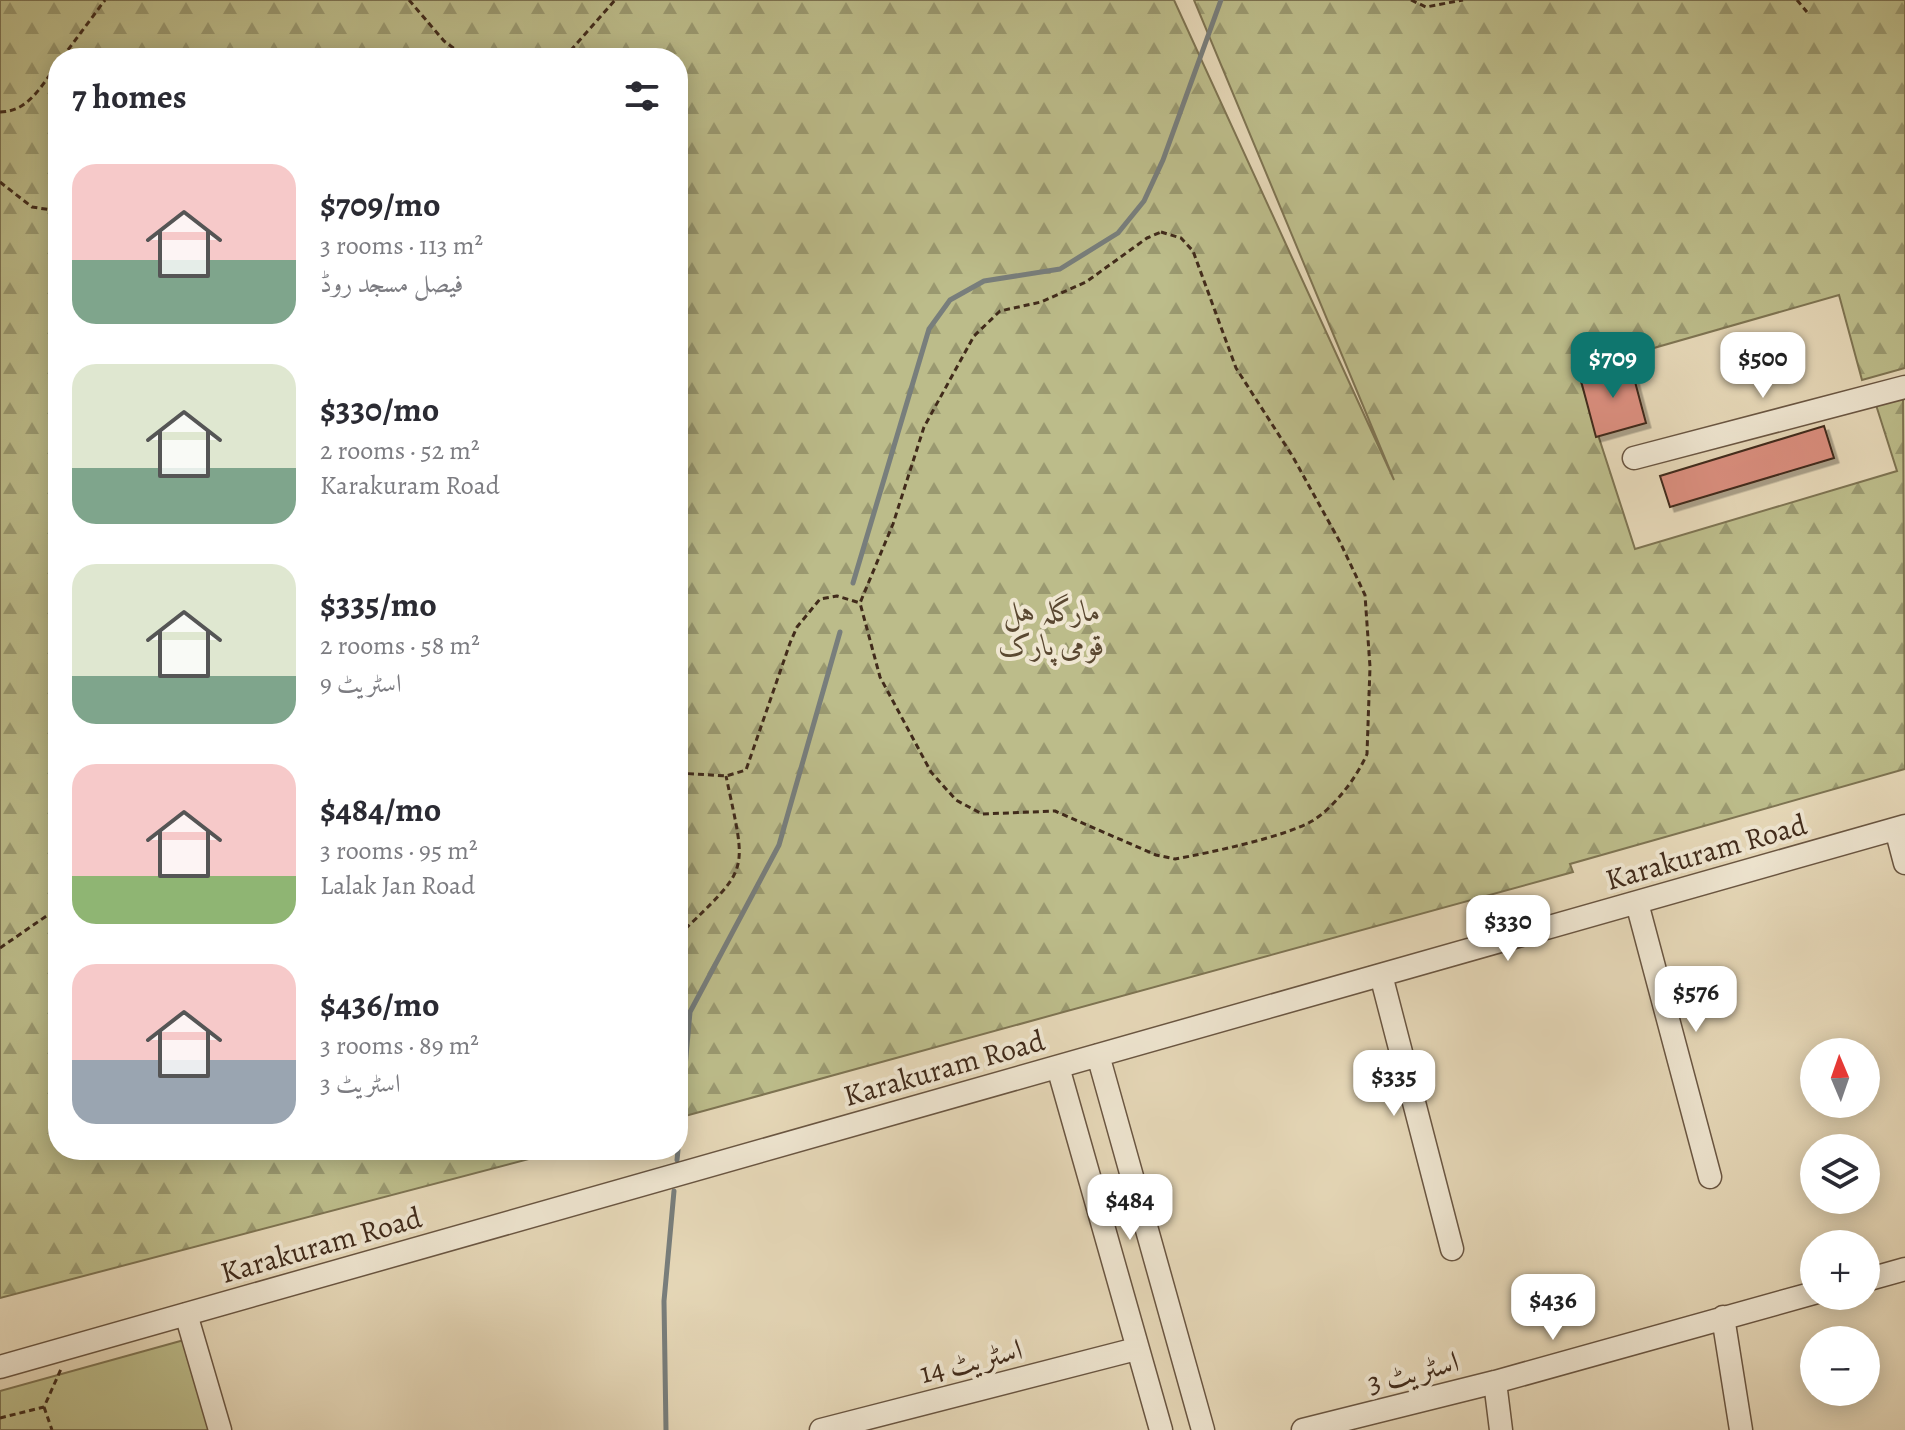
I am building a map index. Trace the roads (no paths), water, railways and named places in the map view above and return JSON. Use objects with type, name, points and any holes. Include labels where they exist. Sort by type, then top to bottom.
[{"type":"street","points":[[1634,458],[1905,387]]},
{"type":"street","points":[[1900,828],[1905,863]]},
{"type":"street","name":"Karakuram Road","points":[[0,1367],[1900,828]]},
{"type":"street","points":[[1637,903],[1710,1177]]},
{"type":"street","points":[[1381,975],[1452,1249]]},
{"type":"street","points":[[1098,1055],[1203,1430]]},
{"type":"street","points":[[1058,1067],[1161,1430]]},
{"type":"street","points":[[1880,1276],[1905,1269]]},
{"type":"street","name":"اسٹریٹ 3","points":[[1303,1430],[1495,1382],[1800,1297]]},
{"type":"street","points":[[186,1314],[220,1430]]},
{"type":"street","points":[[1723,1317],[1741,1430]]},
{"type":"street","name":"اسٹریٹ 14","points":[[821,1430],[1136,1349]]},
{"type":"street","points":[[1495,1382],[1501,1430]]},
{"type":"waterway","points":[[853,583],[929,329],[950,300],[984,281],[1060,269],[1118,233],[1144,201],[1163,160],[1221,0]]},
{"type":"waterway","points":[[688,1034],[690,1012],[779,845],[840,632]]},
{"type":"waterway","points":[[666,1430],[664,1301],[674,1191]]},
{"type":"park label","name":"مارگلہ ہل قومی پارک","points":[[1052,628]]}]
